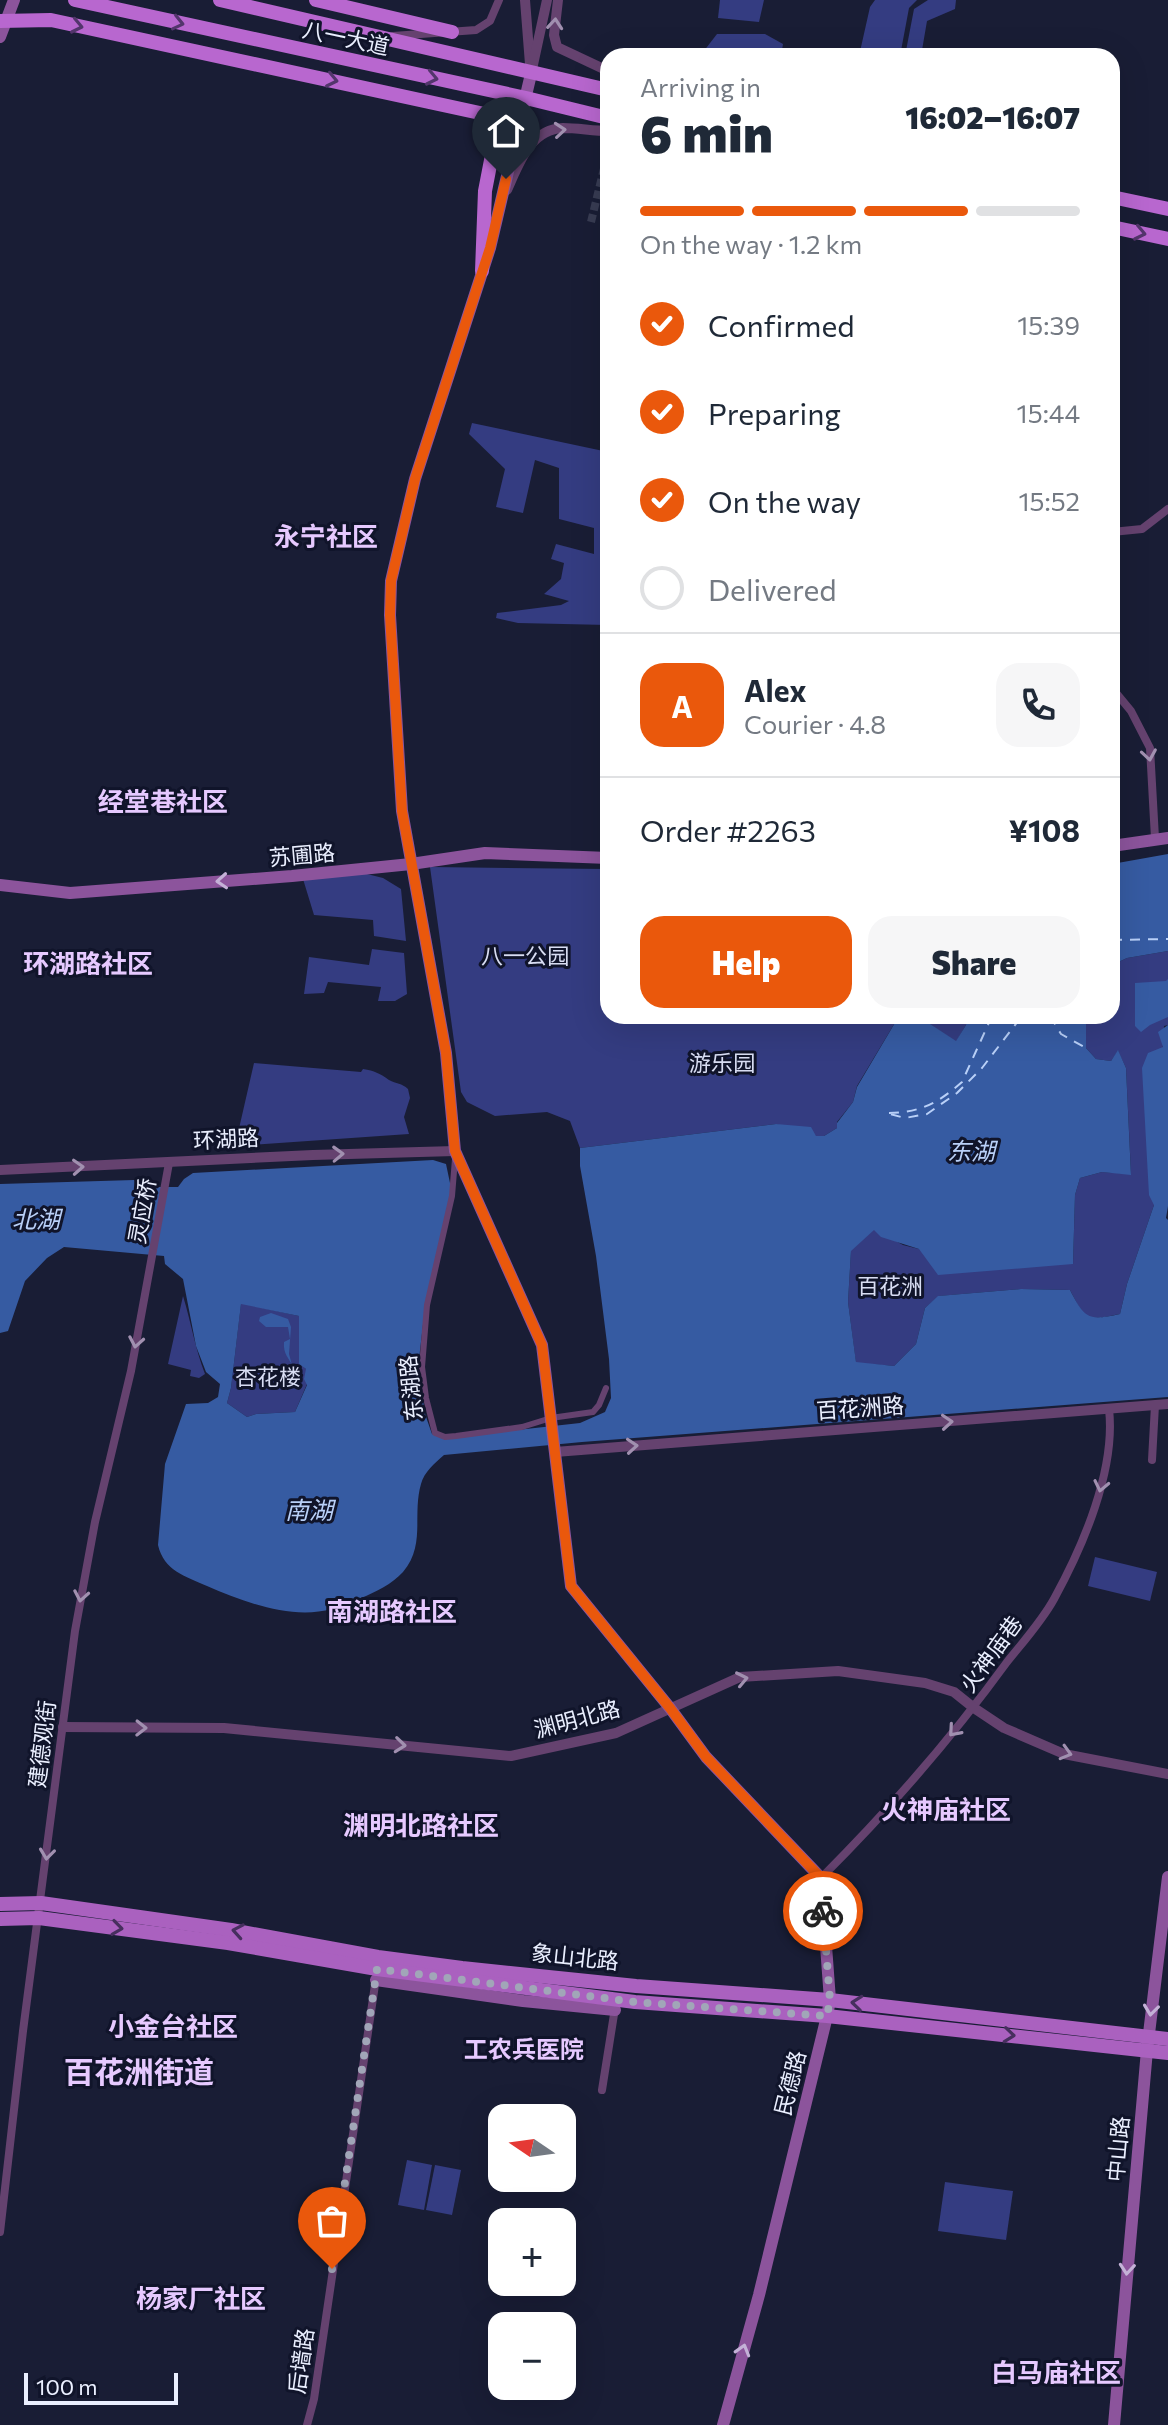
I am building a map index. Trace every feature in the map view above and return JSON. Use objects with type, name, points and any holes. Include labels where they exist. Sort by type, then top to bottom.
[{"type":"highway","name":"八一大道","points":[[75,0],[600,116]]},
{"type":"highway","name":"八一大道","points":[[220,0],[600,88]]},
{"type":"highway","points":[[316,0],[452,32]]},
{"type":"highway","points":[[4,20],[51,20],[489,115],[498,124],[485,191],[482,271]]},
{"type":"highway","points":[[1120,199],[1168,209]]},
{"type":"highway","points":[[1120,229],[1168,239]]},
{"type":"main road","points":[[0,37],[14,0]]},
{"type":"main road","points":[[531,74],[500,206],[415,479],[391,581],[390,615],[402,811],[446,1053],[455,1151],[542,1345],[571,1586],[706,1757],[821,1878]]},
{"type":"main road","points":[[1120,845],[1161,838]]},
{"type":"main road","name":"苏圃路","points":[[0,885],[70,893],[292,876],[485,853],[600,858]]},
{"type":"main road","name":"中山路","points":[[1114,2425],[1148,2043],[1168,1877]]},
{"type":"main road","name":"民德路","points":[[723,2425],[759,2295],[830,2000],[821,1878]]},
{"type":"main road","name":"象山北路","points":[[0,1904],[228,1943],[376,1975],[615,2005],[827,2016],[1148,2043]]},
{"type":"main road","name":"象山北路","points":[[0,1919],[40,1910],[231,1930],[392,1959],[636,1986],[830,2000],[1148,2043]]},
{"type":"main road","points":[[1148,2043],[1168,2039]]},
{"type":"main road","points":[[1148,2043],[1168,2053]]},
{"type":"street","points":[[376,37],[476,30],[490,21],[499,0]]},
{"type":"street","points":[[525,0],[531,74]]},
{"type":"street","points":[[531,74],[547,0]]},
{"type":"street","points":[[558,0],[554,35],[557,47],[600,67]]},
{"type":"street","points":[[500,206],[519,163],[534,139],[547,131],[562,128],[600,130]]},
{"type":"street","points":[[1120,531],[1142,529],[1168,509]]},
{"type":"street","points":[[1120,698],[1131,711],[1150,748],[1161,838]]},
{"type":"street","name":"环湖路","points":[[0,1170],[455,1151]]},
{"type":"street","name":"东湖路","points":[[455,1151],[452,1196],[427,1305],[422,1367],[435,1433],[445,1437],[522,1427],[551,1418],[593,1412],[606,1388]]},
{"type":"street","name":"灵应桥","points":[[150,1266],[169,1163]]},
{"type":"street","name":"建德观街","points":[[0,2232],[75,1631],[92,1537],[131,1371],[150,1266]]},
{"type":"street","name":"百花洲路","points":[[555,1452],[1168,1404]]},
{"type":"street","points":[[1152,1460],[1155,1405]]},
{"type":"street","name":"火神庙巷","points":[[821,1878],[859,1840],[974,1708],[1053,1601],[1101,1490],[1110,1424],[1109,1409]]},
{"type":"street","name":"渊明北路","points":[[63,1727],[224,1728],[511,1756],[616,1733],[740,1677],[838,1671],[925,1683],[954,1692],[1004,1728],[1064,1754],[1168,1774]]},
{"type":"street","name":"后墙路","points":[[307,2425],[314,2399],[376,1975]]},
{"type":"street","points":[[602,2090],[615,2005]]},
{"type":"green space","points":[[720,0],[764,0],[759,22],[718,18]]},
{"type":"green space","points":[[875,0],[917,0],[909,8],[902,48],[861,48],[870,7]]},
{"type":"green space","points":[[928,0],[956,0],[955,9],[927,21],[922,48],[907,48],[914,9]]},
{"type":"green space","points":[[717,34],[765,34],[783,44],[782,48],[706,48]]},
{"type":"green space","points":[[472,423],[600,450],[600,625],[518,623],[496,618],[497,613],[561,605],[569,601],[544,594],[561,579],[564,563],[551,559],[556,544],[594,554],[594,528],[559,519],[559,468],[535,460],[523,513],[496,507],[505,469],[469,434]]},
{"type":"green space","name":"八一公园","points":[[430,867],[600,869],[600,1024],[894,1024],[857,1086],[853,1102],[837,1122],[837,1128],[824,1136],[776,1124],[580,1148],[570,1121],[547,1112],[495,1116],[467,1102],[461,1092]]},
{"type":"green space","points":[[359,872],[383,878],[401,889],[406,941],[374,936],[373,920],[314,915],[303,879]]},
{"type":"green space","points":[[372,949],[404,953],[407,994],[395,1001],[378,1001],[381,987],[328,982],[324,993],[304,994],[309,957],[369,965]]},
{"type":"green space","name":"百花洲","points":[[1168,951],[1168,1025],[1164,1026],[1154,1205],[1120,1314],[1100,1318],[1088,1316],[1070,1290],[1021,1289],[939,1296],[925,1308],[916,1344],[894,1366],[856,1363],[848,1302],[851,1250],[874,1229],[903,1245],[919,1249],[1073,1264],[1075,1195],[1080,1178],[1102,1172],[1131,1174],[1126,1068],[1118,1051],[1111,1061],[1096,1059],[1086,1048],[1086,1024],[1120,1024],[1120,961]]},
{"type":"green space","points":[[930,1024],[966,1024],[956,1042]]},
{"type":"green space","points":[[254,1063],[361,1072],[363,1069],[377,1073],[408,1089],[410,1098],[404,1117],[409,1134],[235,1146]]},
{"type":"green space","points":[[183,1296],[205,1374],[199,1378],[190,1376],[191,1370],[168,1364]]},
{"type":"green space","name":"杏花楼","points":[[241,1303],[299,1316],[299,1363],[306,1369],[307,1384],[295,1412],[247,1417],[227,1403]]},
{"type":"green space","points":[[1095,1557],[1157,1572],[1150,1601],[1088,1586]]},
{"type":"green space","points":[[407,2160],[432,2165],[424,2210],[398,2205]]},
{"type":"green space","points":[[435,2165],[461,2170],[452,2215],[426,2210]]},
{"type":"green space","points":[[945,2182],[1013,2191],[1006,2240],[938,2231]]},
{"type":"water","points":[[1168,854],[1168,951],[1120,961],[1120,863]]},
{"type":"water","points":[[1168,979],[1168,1017],[1141,1032],[1135,1026],[1135,983]]},
{"type":"water","points":[[894,1024],[930,1024],[956,1041],[966,1024],[1086,1024],[1086,1048],[1096,1059],[1111,1061],[1118,1050],[1126,1068],[1131,1175],[1102,1172],[1080,1178],[1075,1195],[1073,1264],[938,1275],[919,1249],[881,1237],[874,1230],[851,1251],[848,1302],[856,1362],[894,1366],[916,1344],[925,1308],[938,1296],[1021,1289],[1070,1290],[1089,1316],[1120,1314],[1154,1205],[1149,1195],[1142,1068],[1148,1053],[1163,1047],[1158,1032],[1168,1025],[1168,1397],[444,1455],[422,1480],[414,1551],[403,1572],[384,1587],[343,1606],[300,1612],[268,1608],[221,1592],[176,1572],[161,1554],[158,1545],[165,1464],[186,1404],[208,1403],[218,1397],[220,1384],[206,1372],[196,1346],[183,1279],[165,1264],[164,1256],[64,1247],[47,1258],[25,1281],[8,1331],[0,1333],[0,1184],[134,1180],[151,1187],[178,1187],[193,1173],[433,1160],[446,1164],[451,1199],[425,1307],[418,1368],[425,1414],[432,1434],[444,1438],[580,1423],[605,1412],[611,1398],[609,1359],[596,1256],[580,1166],[580,1148],[776,1124],[811,1127],[816,1136],[824,1136],[837,1128],[837,1123],[853,1102],[857,1087]],"holes":[[[241,1304],[299,1316],[299,1364],[306,1369],[304,1379],[307,1385],[295,1412],[247,1417],[227,1403]]]},
{"type":"water","points":[[271,1313],[288,1319],[291,1327],[289,1354],[292,1365],[284,1346],[284,1342],[290,1339],[288,1327],[266,1327],[259,1321],[260,1317]]},
{"type":"ferry route","points":[[1120,940],[1168,939]]},
{"type":"ferry route","points":[[988,1024],[962,1082],[927,1106],[886,1113],[905,1118],[927,1114],[957,1093],[982,1068],[1016,1024]]},
{"type":"ferry route","points":[[1055,1024],[1061,1034],[1086,1048]]},
{"type":"tunnel","points":[[591,222],[600,185]]},
{"type":"way so far","points":[[332,2269],[377,1969],[635,2002],[827,2016],[830,2000],[823,1911]]},
{"type":"district","name":"永宁社区","points":[[326,537]]},
{"type":"district","name":"经堂巷社区","points":[[163,802]]},
{"type":"district","name":"环湖路社区","points":[[88,964]]},
{"type":"district","name":"南湖路社区","points":[[392,1612]]},
{"type":"district","name":"火神庙社区","points":[[946,1810]]},
{"type":"district","name":"渊明北路社区","points":[[421,1826]]},
{"type":"district","name":"小金台社区","points":[[173,2027]]},
{"type":"district","name":"工农兵医院","points":[[524,2050]]},
{"type":"district","name":"百花洲街道","points":[[139,2073]]},
{"type":"district","name":"杨家厂社区","points":[[201,2299]]},
{"type":"district","name":"白马庙社区","points":[[1056,2373]]},
{"type":"route","points":[[506,179],[490,248],[415,479],[391,581],[390,615],[402,811],[446,1053],[455,1151],[542,1345],[571,1586],[706,1757],[821,1878],[823,1911]]},
{"type":"park label","name":"游乐园","points":[[722,1063]]},
{"type":"water label","name":"东湖","points":[[971,1152]]},
{"type":"water label","name":"北湖","points":[[36,1220]]},
{"type":"water label","name":"南湖","points":[[309,1511]]}]
